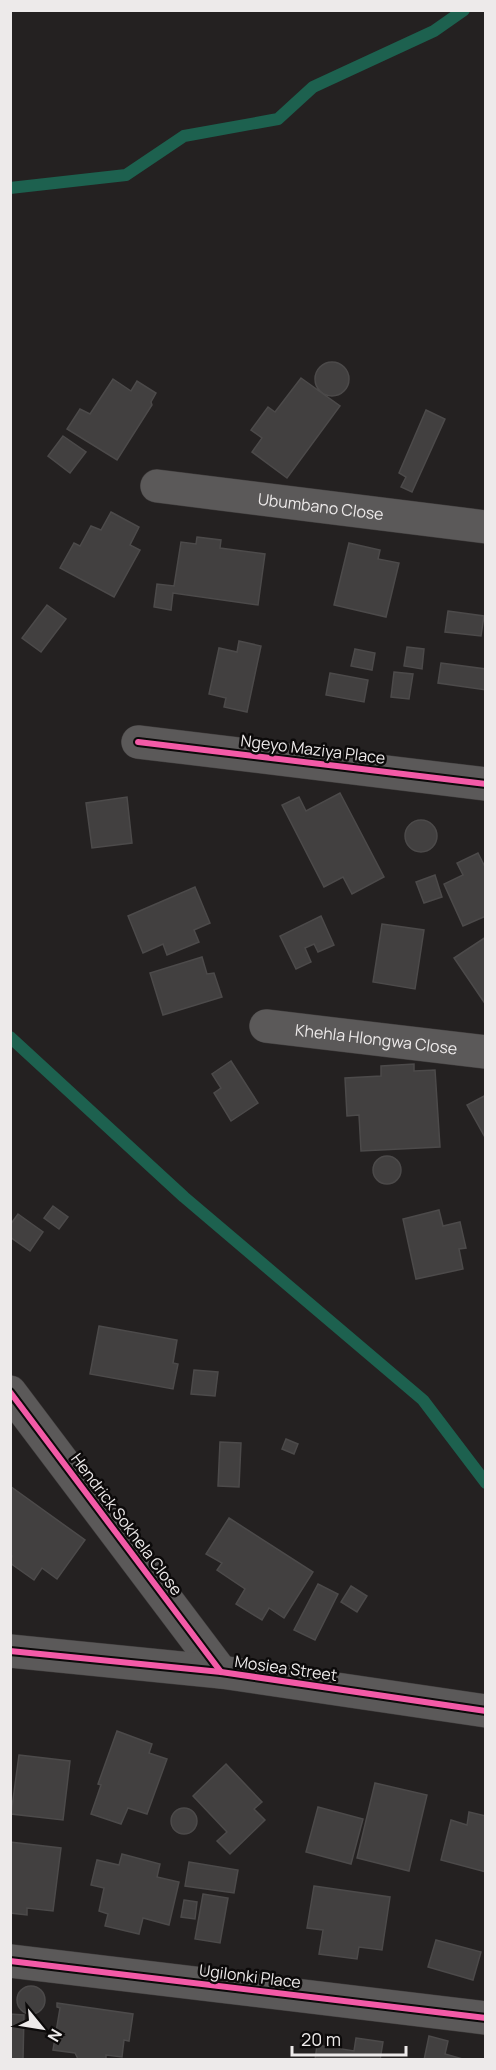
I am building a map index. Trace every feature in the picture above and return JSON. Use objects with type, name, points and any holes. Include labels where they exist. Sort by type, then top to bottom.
[{"type":"street","name":"Ubumbano Close","points":[[157,486],[486,527]]},
{"type":"street","name":"Ngeyo Maziya Place","points":[[138,742],[486,784]]},
{"type":"street","name":"Khehla Hlongwa Close","points":[[266,1026],[486,1052]]},
{"type":"street","name":"Hendrick Sokhela Close","points":[[10,1392],[221,1672]]},
{"type":"street","name":"Mosiea Street","points":[[10,1651],[221,1672],[486,1711]]},
{"type":"street","name":"Ugilonki Place","points":[[10,1961],[486,2018]]},
{"type":"building","points":[[332,362],[344,367],[349,379],[344,391],[332,396],[320,391],[315,379],[320,367]]},
{"type":"building","points":[[301,378],[340,406],[287,478],[252,452],[262,438],[251,430],[268,407],[275,412]]},
{"type":"building","points":[[113,379],[131,391],[137,381],[156,393],[151,402],[152,405],[117,460],[67,429],[80,409],[90,414]]},
{"type":"building","points":[[426,410],[445,419],[412,492],[401,487],[406,477],[399,473]]},
{"type":"building","points":[[63,436],[86,452],[70,473],[48,456]]},
{"type":"building","points":[[111,512],[139,527],[130,545],[140,550],[114,597],[60,568],[74,543],[80,546],[91,526],[101,530]]},
{"type":"building","points":[[197,537],[221,540],[220,548],[265,554],[258,605],[173,593],[171,610],[154,607],[157,584],[174,586],[181,542],[196,544]]},
{"type":"building","points":[[349,543],[380,550],[378,559],[399,563],[386,617],[334,605]]},
{"type":"building","points":[[47,605],[66,619],[41,652],[22,638]]},
{"type":"building","points":[[448,611],[484,616],[481,636],[445,632]]},
{"type":"building","points":[[239,641],[261,646],[247,712],[224,707],[226,698],[209,694],[219,648],[237,652]]},
{"type":"building","points":[[407,647],[424,649],[422,669],[404,666]]},
{"type":"building","points":[[355,649],[375,653],[372,670],[351,666]]},
{"type":"building","points":[[441,663],[486,669],[486,690],[438,683]]},
{"type":"building","points":[[394,672],[413,674],[409,699],[391,697]]},
{"type":"building","points":[[330,673],[368,680],[364,702],[326,695]]},
{"type":"building","points":[[340,793],[384,877],[352,894],[343,877],[324,887],[282,805],[299,797],[306,811]]},
{"type":"building","points":[[127,797],[132,843],[92,848],[86,803]]},
{"type":"building","points":[[421,820],[432,825],[437,836],[432,847],[421,852],[410,847],[405,836],[410,825]]},
{"type":"building","points":[[478,853],[486,869],[486,916],[463,926],[444,884],[463,875],[457,863]]},
{"type":"building","points":[[435,875],[442,897],[424,903],[416,882]]},
{"type":"building","points":[[195,887],[210,923],[194,930],[199,942],[167,955],[163,944],[143,953],[128,916]]},
{"type":"building","points":[[321,916],[334,945],[318,952],[314,944],[305,948],[311,962],[296,969],[280,936]]},
{"type":"building","points":[[382,924],[424,930],[415,989],[373,982]]},
{"type":"building","points":[[486,937],[486,1005],[454,958]]},
{"type":"building","points":[[202,957],[207,974],[214,973],[222,997],[163,1015],[150,973]]},
{"type":"building","points":[[231,1061],[258,1103],[231,1121],[214,1093],[221,1088],[212,1074]]},
{"type":"building","points":[[414,1064],[414,1071],[435,1070],[440,1147],[361,1151],[359,1115],[347,1116],[345,1078],[381,1076],[381,1066]]},
{"type":"building","points":[[486,1095],[486,1139],[467,1105]]},
{"type":"building","points":[[387,1156],[397,1160],[401,1170],[397,1180],[387,1184],[377,1180],[373,1170],[377,1160]]},
{"type":"building","points":[[53,1206],[68,1217],[59,1229],[44,1218]]},
{"type":"building","points":[[439,1210],[443,1226],[460,1222],[466,1248],[459,1249],[463,1269],[416,1279],[403,1219]]},
{"type":"building","points":[[18,1214],[43,1232],[30,1251],[10,1237],[10,1225]]},
{"type":"building","points":[[99,1326],[177,1340],[173,1363],[178,1364],[173,1389],[90,1374]]},
{"type":"building","points":[[194,1370],[218,1372],[215,1396],[191,1394]]},
{"type":"building","points":[[286,1439],[298,1444],[294,1454],[282,1449]]},
{"type":"building","points":[[220,1442],[241,1443],[239,1487],[218,1486]]},
{"type":"building","points":[[10,1486],[85,1540],[57,1579],[42,1568],[34,1580],[10,1563],[12,1556],[10,1555]]},
{"type":"building","points":[[229,1518],[313,1572],[284,1618],[269,1608],[262,1620],[236,1604],[245,1589],[217,1570],[222,1563],[206,1554]]},
{"type":"building","points":[[318,1584],[338,1594],[315,1640],[294,1630]]},
{"type":"building","points":[[351,1586],[367,1596],[357,1612],[341,1602]]},
{"type":"building","points":[[117,1731],[152,1744],[149,1753],[167,1759],[147,1814],[128,1808],[121,1824],[91,1814],[101,1785],[98,1784]]},
{"type":"building","points":[[19,1755],[70,1761],[63,1820],[11,1814]]},
{"type":"building","points":[[226,1764],[262,1802],[254,1809],[265,1820],[230,1854],[217,1841],[227,1832],[193,1796]]},
{"type":"building","points":[[375,1783],[427,1795],[409,1871],[357,1858]]},
{"type":"building","points":[[318,1807],[363,1819],[351,1864],[306,1852]]},
{"type":"building","points":[[184,1808],[194,1811],[197,1821],[194,1831],[184,1834],[174,1831],[171,1821],[174,1811]]},
{"type":"building","points":[[469,1812],[486,1816],[486,1872],[441,1860],[451,1820],[467,1825]]},
{"type":"building","points":[[10,1842],[61,1848],[53,1911],[27,1908],[27,1915],[10,1913]]},
{"type":"building","points":[[122,1854],[160,1864],[157,1877],[179,1882],[169,1925],[143,1918],[139,1934],[105,1926],[108,1914],[99,1911],[104,1888],[91,1885],[97,1860],[119,1865]]},
{"type":"building","points":[[189,1862],[238,1870],[234,1893],[185,1886]]},
{"type":"building","points":[[314,1886],[390,1897],[382,1950],[359,1947],[357,1959],[319,1954],[323,1930],[307,1928]]},
{"type":"building","points":[[203,1894],[228,1898],[220,1943],[195,1939]]},
{"type":"building","points":[[184,1900],[197,1902],[195,1919],[181,1917]]},
{"type":"building","points":[[436,1940],[481,1952],[473,1980],[428,1967]]},
{"type":"building","points":[[31,1986],[41,1990],[45,2000],[41,2010],[31,2014],[21,2010],[17,2000],[21,1990]]},
{"type":"building","points":[[57,2003],[133,2014],[129,2041],[124,2040],[122,2057],[106,2055],[106,2060],[83,2060],[78,2059],[75,2053],[53,2050],[60,2008],[57,2007]]},
{"type":"building","points":[[10,2014],[24,2015],[23,2060],[10,2060]]},
{"type":"building","points":[[429,2036],[448,2041],[445,2054],[466,2060],[424,2060]]},
{"type":"building","points":[[356,2038],[383,2042],[380,2060],[315,2060],[317,2045],[354,2051]]},
{"type":"waterway","points":[[10,188],[126,175],[184,136],[278,119],[313,87],[434,31],[464,10]]},
{"type":"waterway","points":[[10,1037],[184,1197],[423,1400],[486,1483]]},
{"type":"cycle path","points":[[138,742],[486,784]]},
{"type":"cycle path","points":[[10,1392],[221,1672]]},
{"type":"cycle path","points":[[10,1651],[221,1672],[486,1711]]},
{"type":"cycle path","points":[[10,1961],[486,2018]]}]
